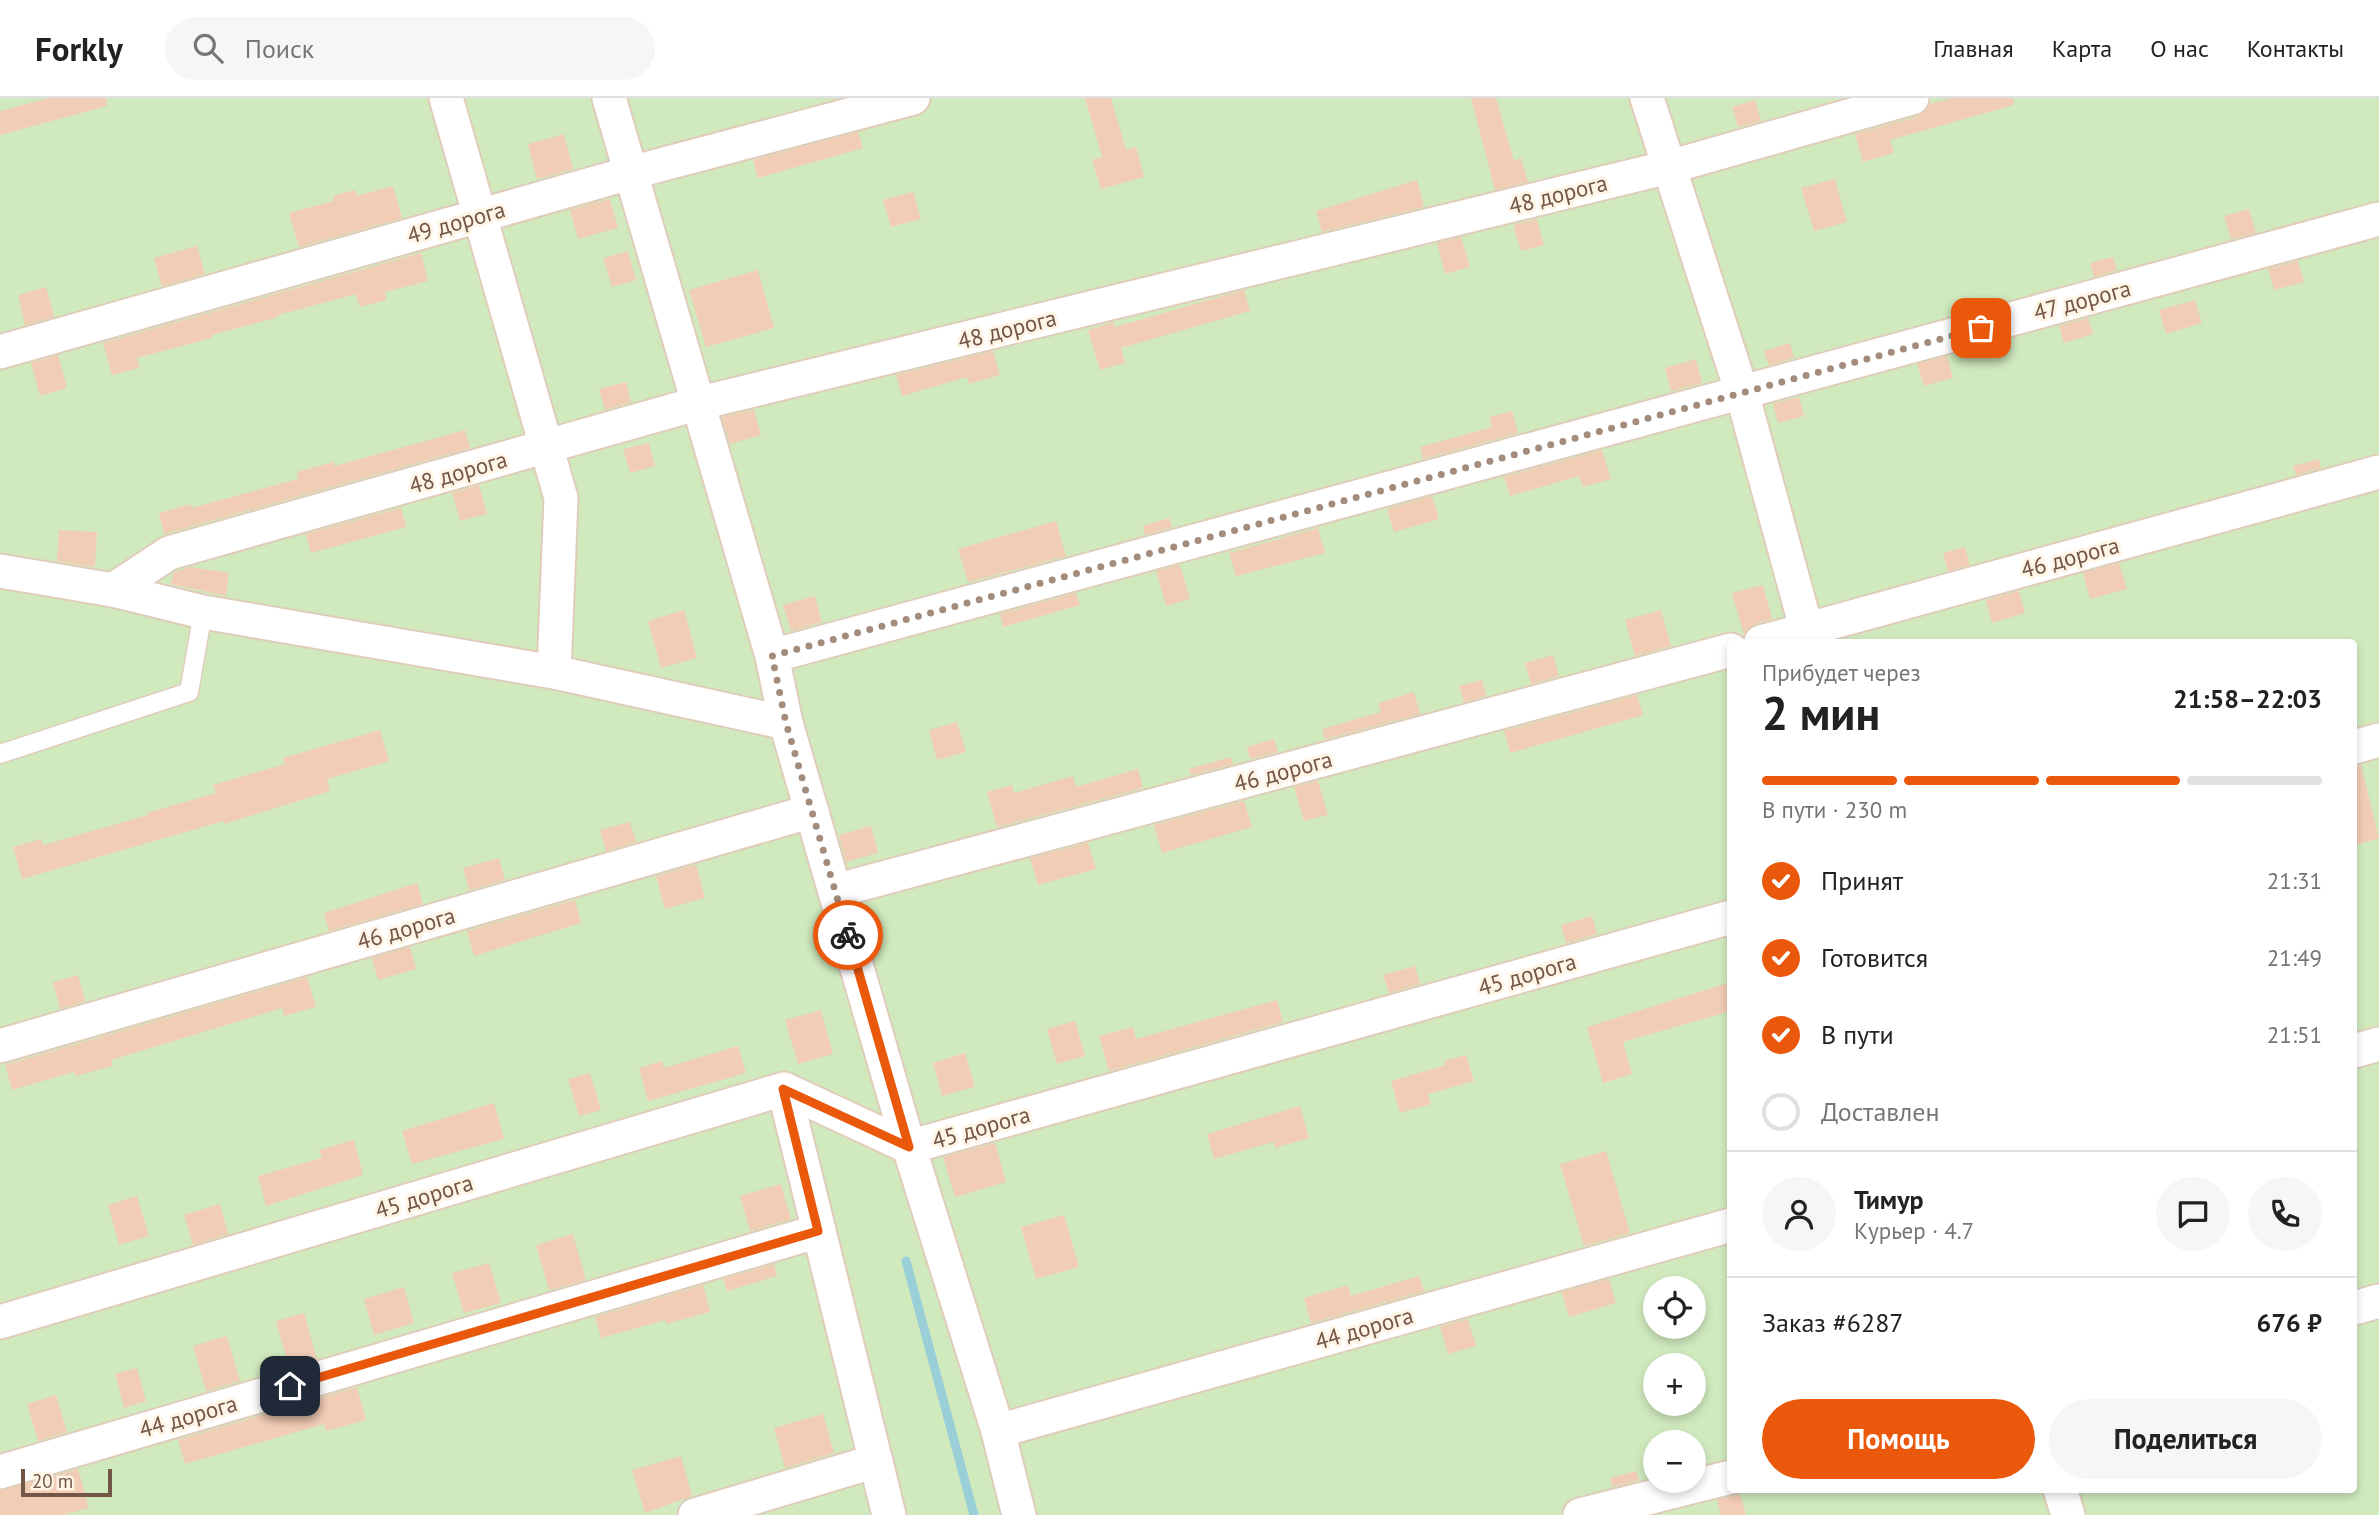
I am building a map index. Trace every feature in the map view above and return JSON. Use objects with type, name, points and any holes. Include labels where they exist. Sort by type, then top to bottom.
[{"type":"street","points":[[446,98],[561,499],[554,672]]},
{"type":"street","points":[[609,98],[696,404],[772,656],[786,723],[909,1147],[998,1431],[1019,1515]]},
{"type":"street","name":"49 дорога","points":[[0,352],[630,173],[913,98]]},
{"type":"street","points":[[1647,98],[1742,393],[1808,636]]},
{"type":"street","name":"48 дорога","points":[[113,590],[169,553],[696,404],[1669,167],[1912,98]]},
{"type":"street","name":"47 дорога","points":[[772,656],[2379,219]]},
{"type":"street","name":"46 дорога","points":[[1784,639],[1808,636],[2379,472]]},
{"type":"street","points":[[0,571],[113,590],[203,612],[554,672],[786,723]]},
{"type":"street","name":"46 дорога","points":[[835,891],[1727,651]]},
{"type":"street","points":[[2357,746],[2379,740]]},
{"type":"street","name":"46 дорога","points":[[0,1046],[812,811]]},
{"type":"street","name":"45 дорога","points":[[0,1322],[783,1089],[909,1147],[1727,918]]},
{"type":"street","points":[[2357,1050],[2379,1044]]},
{"type":"street","points":[[783,1089],[889,1515]]},
{"type":"street","name":"44 дорога","points":[[998,1431],[1727,1226]]},
{"type":"street","name":"44 дорога","points":[[0,1472],[818,1231]]},
{"type":"street","points":[[2357,1307],[2379,1301]]},
{"type":"street","points":[[695,1515],[876,1461]]},
{"type":"street","points":[[1580,1515],[1727,1478]]},
{"type":"street","points":[[2061,1493],[2068,1515]]},
{"type":"lane","points":[[0,754],[190,692],[203,612]]},
{"type":"green space","points":[[0,98],[2379,98],[2379,1515],[0,1515]]},
{"type":"building","points":[[49,98],[106,98],[107,106],[0,135],[0,111]]},
{"type":"building","points":[[1085,98],[1111,98],[1126,150],[1136,147],[1144,177],[1101,189],[1092,160],[1102,157]]},
{"type":"building","points":[[1471,98],[1496,98],[1514,161],[1521,158],[1528,182],[1495,190]]},
{"type":"building","points":[[1952,98],[2013,98],[2014,105],[1890,140],[1894,153],[1863,162],[1855,134],[1917,117],[1930,104]]},
{"type":"building","points":[[1755,100],[1761,121],[1738,127],[1732,107]]},
{"type":"building","points":[[858,132],[863,148],[758,178],[753,160]]},
{"type":"building","points":[[564,134],[573,169],[537,179],[528,144]]},
{"type":"building","points":[[1835,179],[1847,222],[1814,231],[1801,188]]},
{"type":"building","points":[[1417,180],[1424,207],[1322,232],[1316,211]]},
{"type":"building","points":[[393,186],[402,218],[299,247],[289,213],[334,201],[333,196],[355,190],[357,196]]},
{"type":"building","points":[[913,192],[921,219],[891,227],[883,200]]},
{"type":"building","points":[[610,199],[618,228],[578,239],[570,210]]},
{"type":"building","points":[[2249,209],[2256,233],[2231,239],[2224,216]]},
{"type":"building","points":[[1537,219],[1544,245],[1521,251],[1513,225]]},
{"type":"building","points":[[1461,237],[1470,267],[1445,274],[1437,243]]},
{"type":"building","points":[[197,246],[205,274],[162,286],[154,258]]},
{"type":"building","points":[[628,251],[636,280],[612,287],[603,258]]},
{"type":"building","points":[[421,253],[428,281],[385,292],[387,300],[360,307],[356,294],[278,315],[279,317],[212,335],[212,338],[137,358],[140,368],[112,375],[103,343]]},
{"type":"building","points":[[2113,257],[2117,270],[2094,277],[2090,263]]},
{"type":"building","points":[[2298,261],[2304,282],[2274,290],[2268,269]]},
{"type":"building","points":[[758,270],[774,328],[706,347],[689,290]]},
{"type":"building","points":[[46,287],[54,317],[25,325],[18,295]]},
{"type":"building","points":[[1244,290],[1250,311],[1121,348],[1125,363],[1100,370],[1088,330],[1114,322],[1115,327]]},
{"type":"building","points":[[2195,300],[2202,323],[2166,334],[2159,310]]},
{"type":"building","points":[[2088,318],[2093,334],[2064,343],[2059,326]]},
{"type":"building","points":[[1790,343],[1794,358],[1769,365],[1764,351]]},
{"type":"building","points":[[993,351],[1000,375],[969,384],[967,377],[902,396],[896,375]]},
{"type":"building","points":[[58,355],[67,388],[40,396],[31,363]]},
{"type":"building","points":[[1947,356],[1953,378],[1924,386],[1917,364]]},
{"type":"building","points":[[1696,359],[1702,383],[1671,391],[1665,368]]},
{"type":"building","points":[[626,382],[631,402],[605,410],[599,389]]},
{"type":"building","points":[[1799,397],[1804,416],[1778,423],[1773,404]]},
{"type":"building","points":[[754,410],[761,435],[730,444],[722,417]]},
{"type":"building","points":[[1512,411],[1518,433],[1423,459],[1420,447],[1492,427],[1489,417]]},
{"type":"building","points":[[465,430],[470,448],[164,534],[159,513],[191,504],[192,508],[298,479],[297,472],[334,462],[335,466]]},
{"type":"building","points":[[649,443],[655,466],[630,473],[623,449]]},
{"type":"building","points":[[1602,450],[1611,479],[1583,487],[1579,476],[1510,496],[1504,477]]},
{"type":"building","points":[[2319,459],[2321,468],[2296,475],[2293,466]]},
{"type":"building","points":[[479,485],[487,514],[460,521],[452,493]]},
{"type":"building","points":[[1432,496],[1439,519],[1394,532],[1387,509]]},
{"type":"building","points":[[401,508],[406,527],[311,553],[306,534]]},
{"type":"building","points":[[1169,518],[1172,527],[1145,535],[1143,526]]},
{"type":"building","points":[[1056,521],[1066,556],[968,582],[958,549]]},
{"type":"building","points":[[1318,528],[1325,553],[1236,576],[1229,553]]},
{"type":"building","points":[[59,530],[97,532],[95,567],[57,561]]},
{"type":"building","points":[[1965,547],[1970,565],[1948,571],[1943,553]]},
{"type":"building","points":[[2119,563],[2127,589],[2090,599],[2083,573]]},
{"type":"building","points":[[1180,565],[1190,599],[1166,606],[1156,571]]},
{"type":"building","points":[[190,567],[229,573],[226,596],[171,584],[173,573]]},
{"type":"building","points":[[1763,585],[1772,619],[1755,624],[1744,635],[1732,593]]},
{"type":"building","points":[[2019,591],[2025,613],[1992,623],[1986,600]]},
{"type":"building","points":[[1076,593],[1080,605],[1003,627],[1000,614]]},
{"type":"building","points":[[815,596],[822,622],[791,631],[783,605]]},
{"type":"building","points":[[684,610],[697,658],[661,668],[648,621]]},
{"type":"building","points":[[1661,610],[1671,646],[1635,656],[1625,620]]},
{"type":"building","points":[[1553,655],[1559,676],[1531,684],[1525,663]]},
{"type":"building","points":[[1482,680],[1486,696],[1464,702],[1459,686]]},
{"type":"building","points":[[1414,692],[1420,714],[1325,739],[1322,729],[1381,712],[1378,703]]},
{"type":"building","points":[[1637,695],[1643,715],[1510,753],[1504,731]]},
{"type":"building","points":[[957,722],[966,752],[937,760],[929,730]]},
{"type":"building","points":[[380,730],[389,761],[327,779],[330,791],[224,824],[224,821],[22,879],[13,847],[41,839],[43,845],[148,815],[147,813],[216,793],[213,785],[285,764],[283,758]]},
{"type":"building","points":[[1274,739],[1278,752],[1250,759],[1247,747]]},
{"type":"building","points":[[1231,757],[1233,764],[1191,775],[1189,769]]},
{"type":"building","points":[[2361,765],[2379,838],[2357,845],[2357,766]]},
{"type":"building","points":[[1138,769],[1143,788],[997,827],[987,792],[1012,785],[1014,793],[1073,776],[1076,787]]},
{"type":"building","points":[[1318,781],[1328,815],[1304,821],[1294,787]]},
{"type":"building","points":[[1244,801],[1252,827],[1162,853],[1154,825]]},
{"type":"building","points":[[630,822],[636,842],[606,851],[600,830]]},
{"type":"building","points":[[871,826],[878,853],[846,862],[839,835]]},
{"type":"building","points":[[1088,843],[1096,869],[1038,885],[1030,858]]},
{"type":"building","points":[[499,858],[505,880],[469,890],[463,868]]},
{"type":"building","points":[[696,865],[705,898],[665,909],[656,876]]},
{"type":"building","points":[[417,883],[423,904],[329,931],[324,913]]},
{"type":"building","points":[[575,900],[581,923],[474,956],[467,931]]},
{"type":"building","points":[[1592,916],[1597,934],[1566,943],[1561,925]]},
{"type":"building","points":[[410,947],[416,969],[378,980],[372,958]]},
{"type":"building","points":[[1415,966],[1420,984],[1389,993],[1383,975]]},
{"type":"building","points":[[78,975],[85,1001],[60,1009],[53,982]]},
{"type":"building","points":[[307,977],[316,1007],[284,1016],[282,1008],[111,1060],[113,1066],[76,1076],[74,1072],[12,1090],[5,1065]]},
{"type":"building","points":[[1727,983],[1727,1012],[1623,1042],[1632,1074],[1603,1083],[1587,1027]]},
{"type":"building","points":[[1277,1000],[1283,1022],[1109,1071],[1099,1036],[1133,1027],[1136,1039]]},
{"type":"building","points":[[821,1010],[833,1054],[798,1064],[785,1020]]},
{"type":"building","points":[[1075,1021],[1085,1056],[1057,1064],[1047,1029]]},
{"type":"building","points":[[738,1046],[746,1073],[648,1101],[639,1068],[662,1061],[664,1068]]},
{"type":"building","points":[[965,1053],[975,1087],[942,1096],[933,1063]]},
{"type":"building","points":[[1466,1055],[1474,1081],[1428,1094],[1431,1104],[1400,1113],[1391,1081],[1446,1065],[1444,1061]]},
{"type":"building","points":[[590,1073],[601,1110],[579,1116],[568,1079]]},
{"type":"building","points":[[494,1103],[504,1139],[412,1164],[402,1131]]},
{"type":"building","points":[[1300,1106],[1309,1138],[1275,1148],[1274,1142],[1214,1159],[1207,1134]]},
{"type":"building","points":[[354,1140],[363,1175],[266,1206],[258,1176],[322,1158],[319,1150]]},
{"type":"building","points":[[995,1143],[1006,1182],[955,1197],[943,1157]]},
{"type":"building","points":[[1606,1151],[1630,1233],[1584,1246],[1560,1164]]},
{"type":"building","points":[[781,1184],[791,1219],[750,1231],[740,1196]]},
{"type":"building","points":[[137,1196],[149,1236],[119,1245],[108,1205]]},
{"type":"building","points":[[220,1204],[228,1234],[193,1245],[184,1215]]},
{"type":"building","points":[[1064,1215],[1079,1267],[1036,1279],[1021,1227]]},
{"type":"building","points":[[573,1234],[586,1280],[549,1290],[536,1245]]},
{"type":"building","points":[[489,1263],[501,1303],[464,1313],[452,1273]]},
{"type":"building","points":[[774,1264],[777,1276],[727,1291],[723,1279]]},
{"type":"building","points":[[1419,1276],[1424,1291],[1311,1323],[1304,1298],[1348,1285],[1351,1296]]},
{"type":"building","points":[[1609,1279],[1616,1303],[1569,1317],[1562,1292]]},
{"type":"building","points":[[703,1285],[710,1312],[666,1324],[665,1320],[601,1338],[595,1317]]},
{"type":"building","points":[[404,1287],[414,1323],[374,1335],[364,1299]]},
{"type":"building","points":[[304,1313],[317,1359],[289,1367],[276,1321]]},
{"type":"building","points":[[1468,1319],[1476,1346],[1448,1354],[1440,1327]]},
{"type":"building","points":[[227,1336],[240,1381],[206,1391],[193,1346]]},
{"type":"building","points":[[137,1368],[146,1401],[124,1408],[115,1374]]},
{"type":"building","points":[[357,1387],[366,1420],[326,1431],[324,1424],[185,1464],[178,1440]]},
{"type":"building","points":[[56,1395],[67,1432],[38,1441],[27,1404]]},
{"type":"building","points":[[823,1414],[834,1453],[785,1468],[774,1428]]},
{"type":"building","points":[[681,1456],[692,1496],[645,1513],[632,1470]]},
{"type":"building","points":[[78,1469],[89,1508],[63,1515],[0,1515],[0,1491]]},
{"type":"building","points":[[1636,1471],[1639,1480],[1612,1487],[1610,1478]]},
{"type":"building","points":[[1740,1494],[1746,1515],[1721,1515],[1717,1500]]},
{"type":"waterway","points":[[906,1261],[974,1515]]},
{"type":"way so far","points":[[848,935],[786,723],[772,656],[1981,328]]},
{"type":"route","points":[[290,1386],[818,1231],[783,1089],[909,1147],[848,935]]}]
